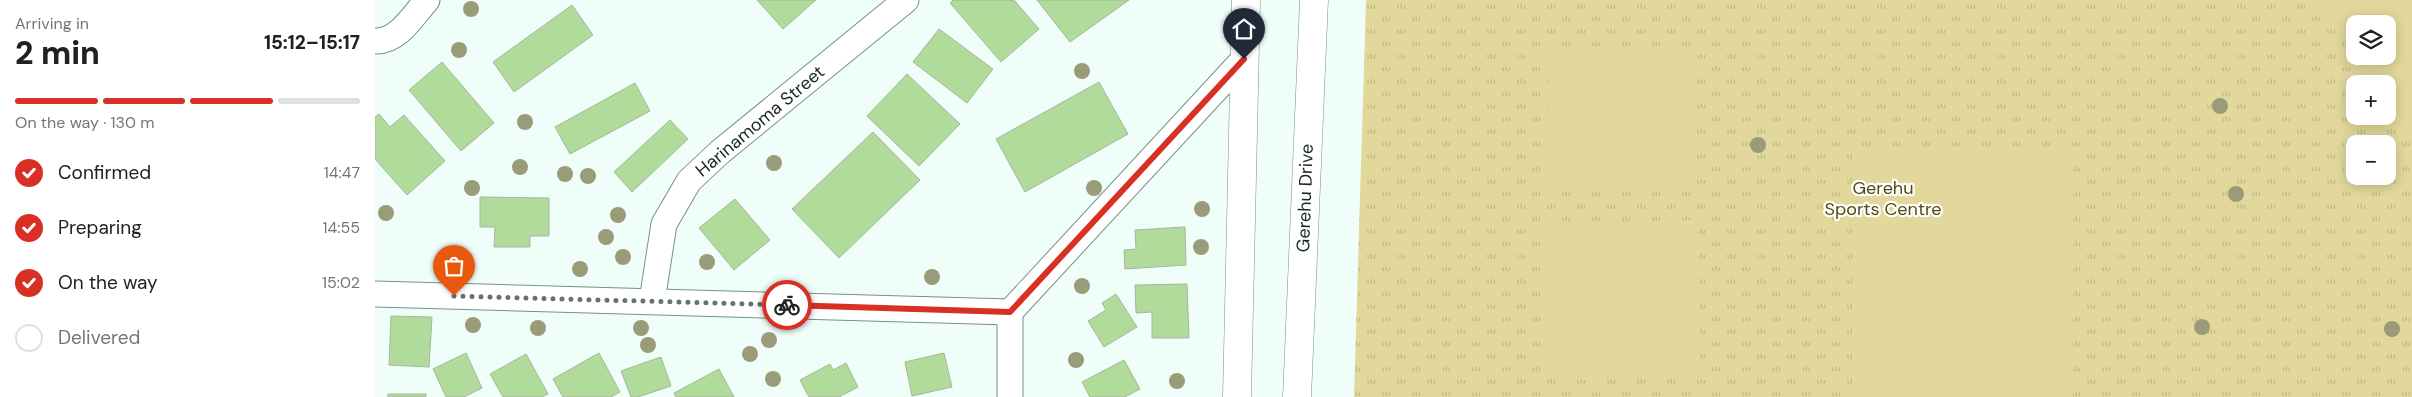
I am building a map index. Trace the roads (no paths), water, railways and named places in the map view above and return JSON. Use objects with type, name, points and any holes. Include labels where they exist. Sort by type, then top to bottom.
[{"type":"street","points":[[375,41],[391,39],[398,34],[427,0]]},
{"type":"street","name":"Harinamoma Street","points":[[652,301],[664,224],[689,182],[720,152],[906,0]]},
{"type":"street","points":[[1237,397],[1246,0]]},
{"type":"street","name":"Gerehu Drive","points":[[1297,397],[1314,0]]},
{"type":"street","points":[[1010,397],[1010,312],[1244,59]]},
{"type":"street","points":[[375,294],[1010,312]]},
{"type":"park label","name":"Gerehu Sports Centre","points":[[1883,198]]}]
